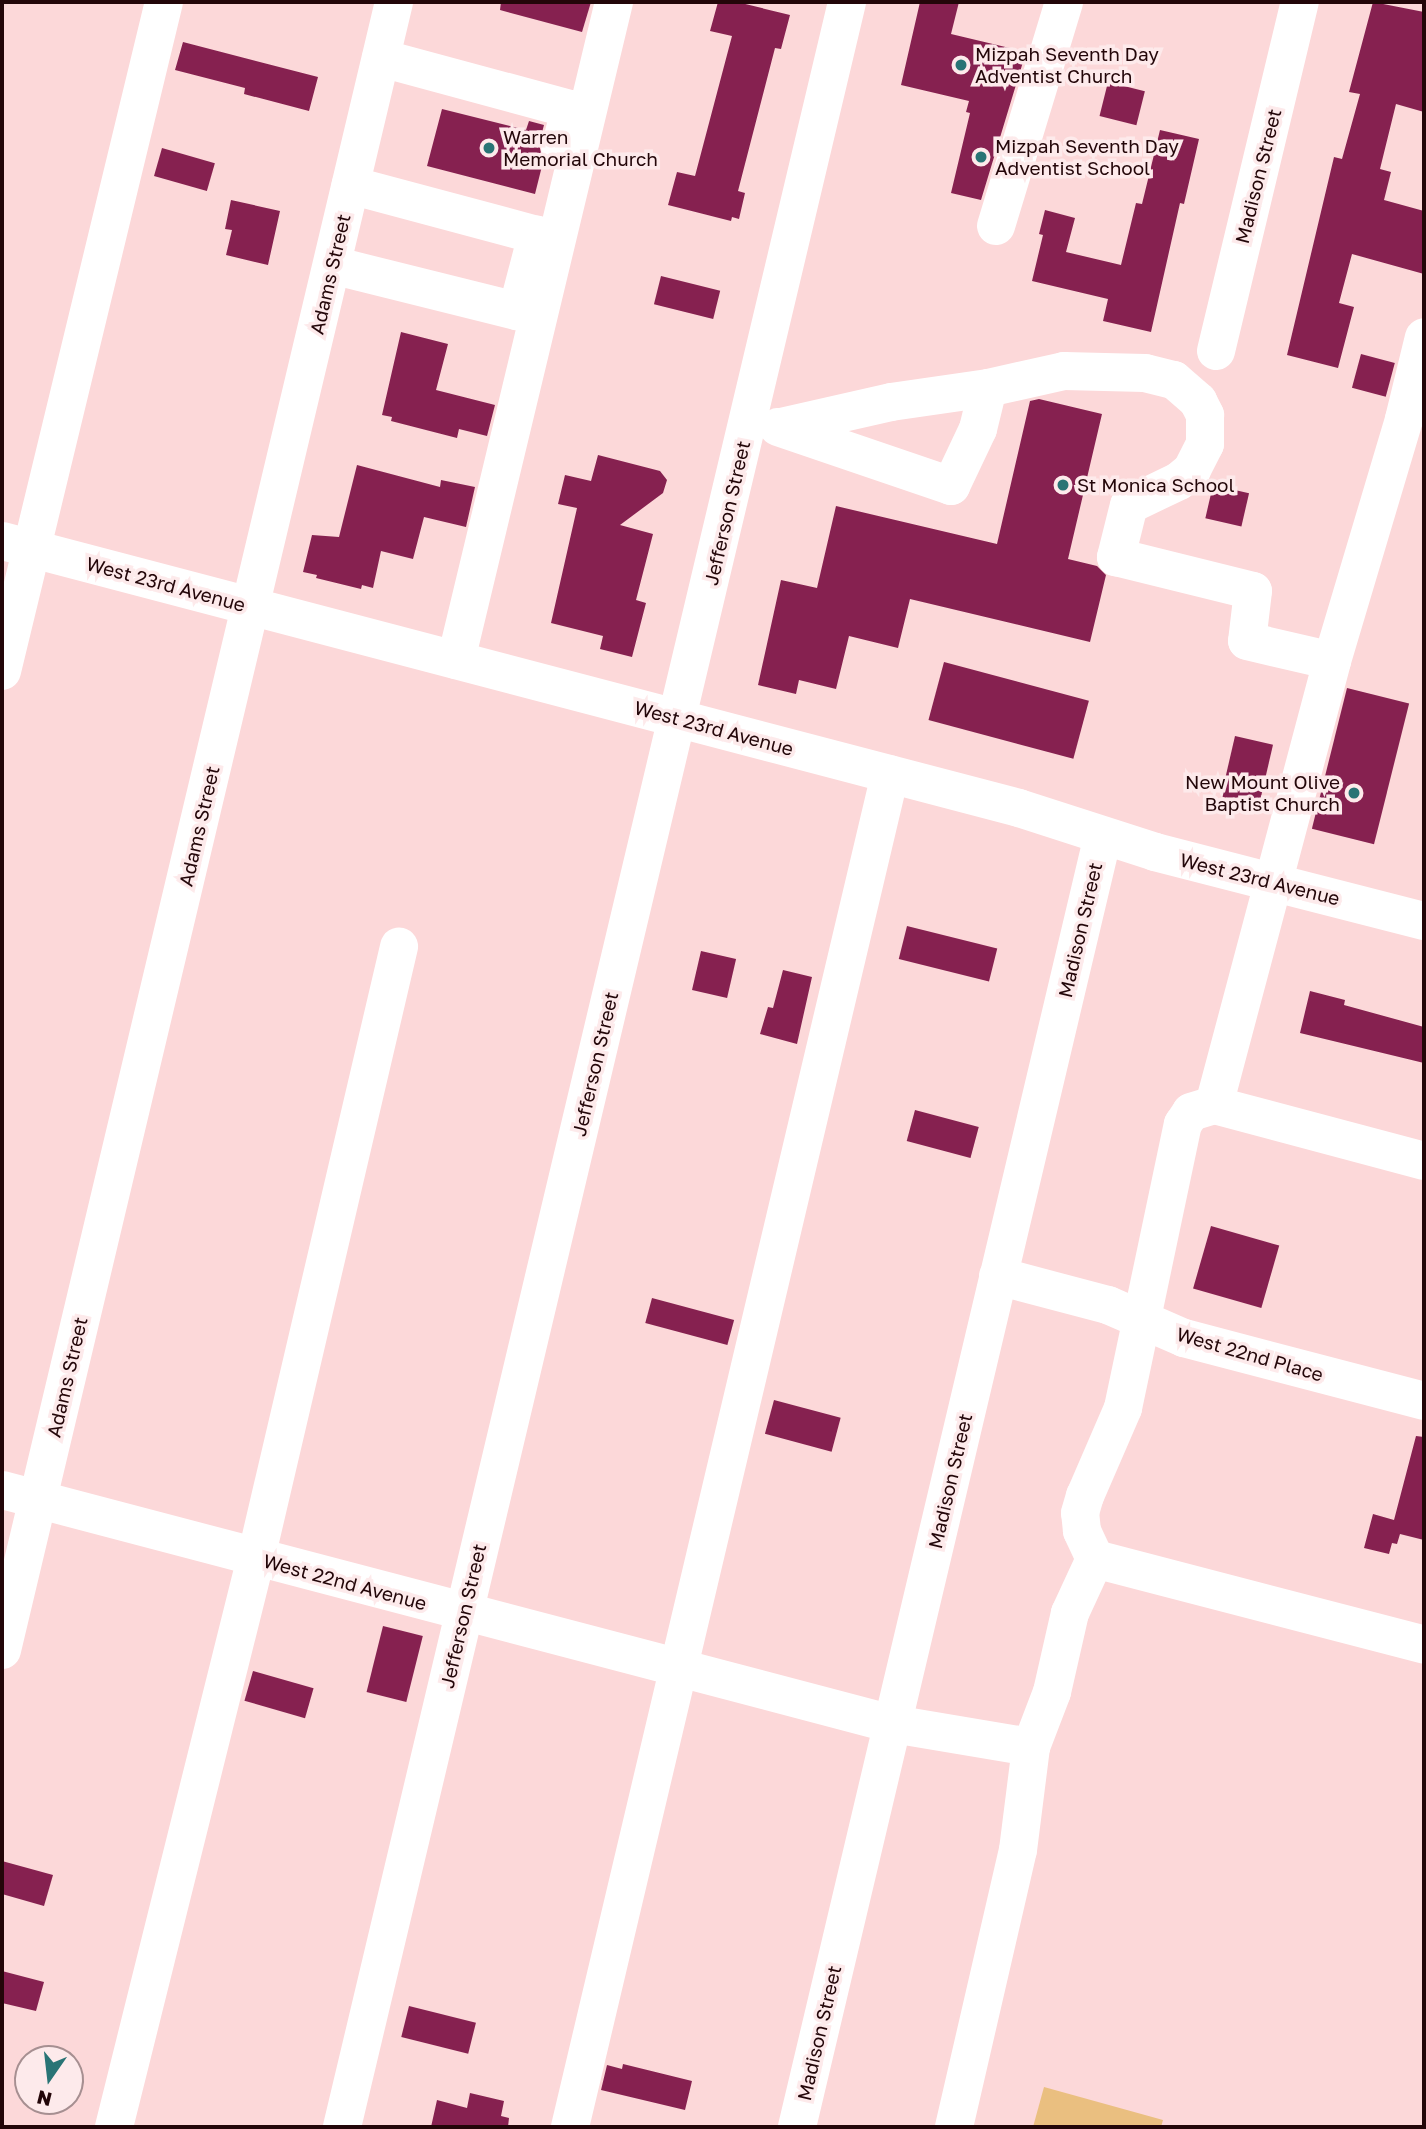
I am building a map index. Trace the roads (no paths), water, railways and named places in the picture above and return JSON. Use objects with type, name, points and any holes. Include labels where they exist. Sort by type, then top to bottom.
[{"type":"street","points":[[2,671],[16,544],[164,2]]},
{"type":"street","name":"Adams Street","points":[[2,1650],[20,1495],[251,606],[394,2]]},
{"type":"street","points":[[456,660],[614,2]]},
{"type":"street","name":"Jefferson Street","points":[[342,2127],[678,718],[765,423],[847,2]]},
{"type":"street","points":[[996,226],[1064,2]]},
{"type":"street","name":"Madison Street","points":[[1216,351],[1300,2]]},
{"type":"street","points":[[332,265],[517,311],[570,108],[381,58]]},
{"type":"street","points":[[351,185],[537,235]]},
{"type":"street","points":[[1214,1105],[1332,661],[1404,419],[1424,337]]},
{"type":"street","points":[[765,423],[988,388],[1037,376],[1094,370],[1153,374],[1174,380],[1198,401],[1205,415],[1205,444],[1200,458],[1179,481],[1129,505],[1116,557],[1253,591],[1247,641],[1332,661]]},
{"type":"street","points":[[765,423],[951,486],[978,429],[988,388]]},
{"type":"street","name":"West 23rd Avenue","points":[[16,544],[1019,808],[1103,836],[1424,921]]},
{"type":"street","points":[[570,2127],[890,774]]},
{"type":"street","name":"Madison Street","points":[[797,2127],[1103,836]]},
{"type":"street","points":[[114,2127],[256,1558],[399,947]]},
{"type":"street","points":[[954,2127],[1018,1850],[1031,1748],[1052,1692],[1070,1613],[1095,1559],[1082,1531],[1080,1513],[1123,1408],[1183,1124],[1191,1112],[1214,1105],[1424,1161]]},
{"type":"street","name":"West 22nd Place","points":[[998,1276],[1108,1305],[1184,1338],[1424,1401]]},
{"type":"street","name":"West 22nd Avenue","points":[[20,1495],[463,1614],[893,1724],[1031,1748]]},
{"type":"street","points":[[1095,1559],[1424,1645]]},
{"type":"place","name":"Mizpah Seventh Day Adventist Church","points":[[961,65]]},
{"type":"place","name":"Warren Memorial Church","points":[[489,148]]},
{"type":"place","name":"Mizpah Seventh Day Adventist School","points":[[981,157]]},
{"type":"place","name":"St Monica School","points":[[1063,485]]},
{"type":"place","name":"New Mount Olive Baptist Church","points":[[1354,793]]}]
